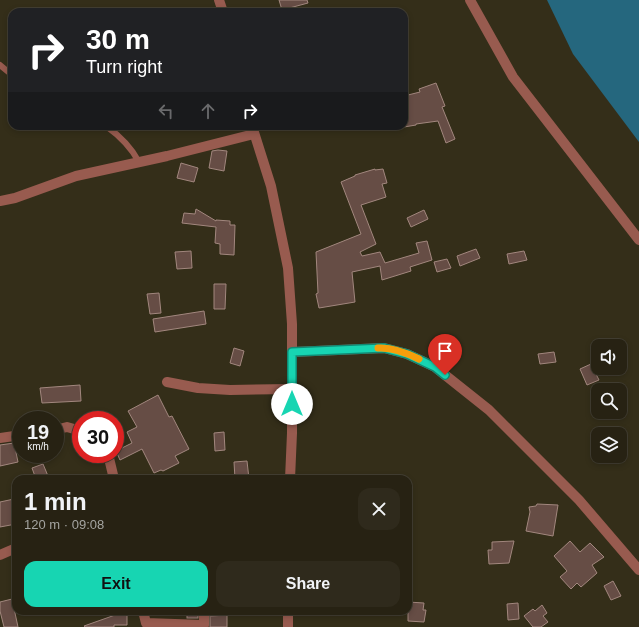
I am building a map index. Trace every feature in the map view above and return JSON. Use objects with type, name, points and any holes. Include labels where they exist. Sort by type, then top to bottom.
[{"type":"street","points":[[470,0],[513,77],[639,240]]},
{"type":"street","points":[[0,201],[15,198],[76,176],[138,162],[253,130],[271,186],[288,268],[291,296],[292,352],[290,475]]},
{"type":"street","points":[[292,352],[384,348],[407,354],[435,367],[489,410],[579,500],[639,570]]},
{"type":"street","points":[[167,382],[198,388],[292,389]]},
{"type":"street","points":[[0,438],[12,436]]},
{"type":"street","points":[[110,463],[113,475]]},
{"type":"street","points":[[0,555],[12,550]]},
{"type":"street","points":[[145,615],[146,623],[180,626],[204,625],[204,615]]},
{"type":"street","points":[[288,615],[288,627]]},
{"type":"lane","points":[[0,65],[8,72]]},
{"type":"lane","points":[[111,130],[129,146],[138,162]]},
{"type":"water","points":[[547,0],[639,0],[639,142],[573,54]]},
{"type":"building","points":[[279,0],[307,0],[308,3],[289,8],[281,8]]},
{"type":"building","points":[[436,83],[445,106],[442,107],[455,139],[446,143],[438,121],[408,126],[408,95],[420,92],[419,89]]},
{"type":"building","points":[[212,151],[227,151],[224,171],[209,168]]},
{"type":"building","points":[[181,163],[198,168],[194,182],[177,178]]},
{"type":"building","points":[[375,169],[383,169],[387,183],[382,184],[386,197],[361,205],[376,244],[360,252],[362,256],[380,252],[385,263],[419,253],[416,243],[427,241],[432,260],[410,267],[411,271],[382,280],[380,266],[352,272],[355,302],[319,308],[316,294],[318,293],[316,252],[361,234],[341,182],[355,175]]},
{"type":"building","points":[[196,209],[216,221],[230,221],[230,225],[235,225],[234,255],[220,254],[220,244],[215,243],[216,227],[182,223],[184,213],[195,214]]},
{"type":"building","points":[[424,210],[428,219],[411,227],[407,218]]},
{"type":"building","points":[[476,249],[480,258],[460,266],[457,256]]},
{"type":"building","points":[[191,251],[192,268],[177,269],[175,252]]},
{"type":"building","points":[[524,251],[527,260],[509,264],[507,254]]},
{"type":"building","points":[[447,259],[451,268],[437,272],[434,262]]},
{"type":"building","points":[[214,284],[226,284],[225,309],[214,309]]},
{"type":"building","points":[[159,293],[161,313],[150,314],[147,294]]},
{"type":"building","points":[[204,311],[206,324],[155,332],[153,319]]},
{"type":"building","points":[[234,348],[244,351],[240,366],[230,363]]},
{"type":"building","points":[[554,352],[556,362],[540,364],[538,354]]},
{"type":"building","points":[[591,364],[591,375],[596,375],[599,380],[587,385],[580,369]]},
{"type":"building","points":[[80,385],[81,401],[42,403],[40,388]]},
{"type":"building","points":[[158,395],[169,417],[172,416],[189,449],[175,456],[179,463],[163,471],[161,470],[154,473],[142,449],[124,458],[124,447],[132,443],[127,432],[137,427],[128,411]]},
{"type":"building","points":[[224,432],[225,450],[215,451],[214,433]]},
{"type":"building","points":[[12,443],[12,463],[14,463],[0,466],[0,445]]},
{"type":"building","points":[[247,461],[249,475],[235,475],[234,462]]},
{"type":"building","points":[[43,464],[48,475],[35,475],[32,468]]},
{"type":"building","points":[[12,499],[12,525],[0,527],[0,502]]},
{"type":"building","points":[[537,504],[558,505],[553,536],[526,531],[530,512],[529,507],[536,506]]},
{"type":"building","points":[[514,541],[509,563],[489,564],[488,550],[492,550],[492,542]]},
{"type":"building","points":[[570,541],[580,552],[590,543],[604,557],[592,565],[597,573],[581,587],[577,583],[571,589],[560,577],[567,571],[554,556]]},
{"type":"building","points":[[613,581],[621,596],[611,600],[604,586]]},
{"type":"building","points":[[12,599],[12,615],[15,615],[18,627],[4,627],[0,611],[0,602]]},
{"type":"building","points":[[412,602],[424,603],[423,610],[426,610],[424,622],[408,621],[408,615],[412,615]]},
{"type":"building","points":[[518,603],[519,619],[508,620],[507,604]]},
{"type":"building","points":[[542,605],[547,613],[543,616],[548,622],[541,627],[533,627],[524,616],[533,609],[535,611]]},
{"type":"building","points":[[115,615],[127,615],[127,625],[114,625],[114,627],[84,626]]},
{"type":"building","points":[[187,615],[198,615],[198,618],[187,618]]},
{"type":"building","points":[[210,615],[227,615],[227,627],[210,627]]},
{"type":"slow traffic","points":[[378,348],[384,348],[407,354],[419,359]]},
{"type":"route","points":[[292,404],[292,352],[384,348],[407,354],[435,367],[445,375]]}]
